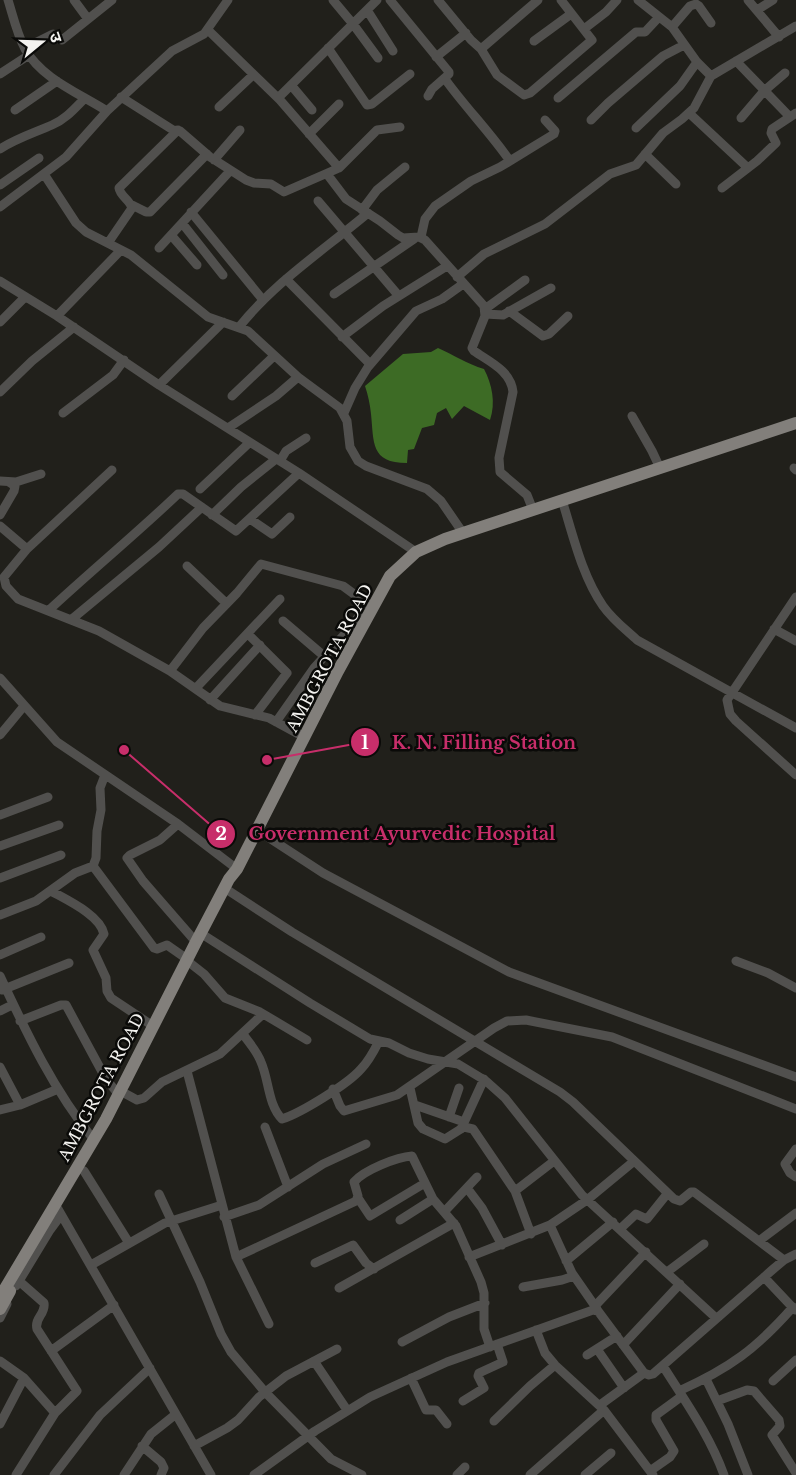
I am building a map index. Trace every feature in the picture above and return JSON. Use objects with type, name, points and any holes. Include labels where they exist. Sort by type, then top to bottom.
[{"type":"main road","name":"AMBGROTA ROAD","points":[[0,1297],[122,1094],[153,1026],[304,740],[370,606],[390,576],[416,552],[464,532],[796,424]]},
{"type":"main road","points":[[304,740],[306,741],[314,728],[382,605],[394,574]]},
{"type":"main road","points":[[200,939],[229,891],[235,871]]},
{"type":"main road","points":[[0,1309],[84,1171],[189,961]]},
{"type":"street","points":[[0,2],[6,0],[27,51],[40,68],[107,111]]},
{"type":"street","points":[[74,0],[88,19]]},
{"type":"street","points":[[0,74],[27,51],[53,34],[62,40],[112,0]]},
{"type":"street","points":[[0,207],[72,151],[121,97],[172,51],[201,37],[228,0]]},
{"type":"street","points":[[333,0],[378,58]]},
{"type":"street","points":[[278,98],[378,0]]},
{"type":"street","points":[[390,0],[449,72],[428,96]]},
{"type":"street","points":[[438,0],[481,49],[497,75],[522,95],[527,95],[591,42],[591,38],[561,0]]},
{"type":"street","points":[[481,49],[538,0]]},
{"type":"street","points":[[584,29],[617,0]]},
{"type":"street","points":[[638,0],[672,27],[697,62],[711,76]]},
{"type":"street","points":[[648,8],[656,0]]},
{"type":"street","points":[[748,0],[778,37]]},
{"type":"street","points":[[757,10],[773,0]]},
{"type":"street","points":[[672,27],[690,6],[696,4],[711,23]]},
{"type":"street","points":[[367,10],[393,51]]},
{"type":"street","points":[[534,41],[571,14]]},
{"type":"street","points":[[558,98],[636,32],[645,32],[659,17]]},
{"type":"street","points":[[344,413],[355,388],[370,364],[416,311],[442,299],[478,258],[545,224],[604,178],[636,165],[663,133],[689,113],[701,97],[711,76],[796,26]]},
{"type":"street","points":[[208,30],[278,98],[339,168]]},
{"type":"street","points":[[436,57],[466,33]]},
{"type":"street","points":[[591,120],[663,56],[684,45]]},
{"type":"street","points":[[328,48],[368,105],[410,74]]},
{"type":"street","points":[[722,188],[776,143],[771,133],[772,129],[793,115],[764,91],[736,61]]},
{"type":"street","points":[[636,128],[680,86],[697,62]]},
{"type":"street","points":[[741,118],[764,91],[785,73]]},
{"type":"street","points":[[219,107],[253,75]]},
{"type":"street","points":[[445,78],[465,107],[487,130],[510,161]]},
{"type":"street","points":[[15,110],[57,81]]},
{"type":"street","points":[[291,85],[312,110]]},
{"type":"street","points":[[121,97],[173,130],[178,130],[230,171],[250,182],[273,185],[284,192],[339,168],[377,130],[400,127]]},
{"type":"street","points":[[0,149],[21,137],[53,125],[69,115],[85,98]]},
{"type":"street","points":[[309,134],[339,104]]},
{"type":"street","points":[[689,113],[748,168]]},
{"type":"street","points":[[334,294],[419,237],[425,219],[435,206],[471,181],[510,161],[554,134],[555,131],[545,120]]},
{"type":"street","points":[[178,130],[119,188],[119,191],[132,205],[146,212],[150,212],[240,130]]},
{"type":"street","points":[[645,154],[676,184]]},
{"type":"street","points":[[0,185],[39,158]]},
{"type":"street","points":[[239,327],[286,279],[344,233],[365,211],[377,190],[405,167]]},
{"type":"street","points":[[159,248],[230,171]]},
{"type":"street","points":[[44,174],[76,223],[86,232],[131,255],[208,317],[239,327],[254,336],[298,377],[340,408],[344,413],[350,447],[358,461],[427,489],[441,501],[464,532]]},
{"type":"street","points":[[327,174],[346,200],[403,238],[419,237],[485,311],[499,316],[551,288]]},
{"type":"street","points":[[318,201],[399,295]]},
{"type":"street","points":[[108,243],[131,211],[132,205]]},
{"type":"street","points":[[191,212],[263,300]]},
{"type":"street","points":[[182,223],[223,275]]},
{"type":"street","points":[[171,235],[197,265]]},
{"type":"street","points":[[57,316],[121,250]]},
{"type":"street","points":[[342,337],[399,295],[447,266]]},
{"type":"street","points":[[286,279],[370,364]]},
{"type":"street","points":[[525,280],[485,311],[472,348],[506,374],[512,386],[513,392],[499,458],[500,472],[527,495],[533,510]]},
{"type":"street","points":[[0,281],[299,473],[416,552]]},
{"type":"street","points":[[0,322],[25,297]]},
{"type":"street","points":[[509,311],[543,336],[549,334],[568,316]]},
{"type":"street","points":[[159,385],[223,322]]},
{"type":"street","points":[[0,392],[74,327]]},
{"type":"street","points":[[232,396],[274,356]]},
{"type":"street","points":[[63,413],[113,375],[124,360]]},
{"type":"street","points":[[228,428],[276,396],[298,377]]},
{"type":"street","points":[[632,416],[660,468]]},
{"type":"street","points":[[212,515],[241,487],[306,438]]},
{"type":"street","points":[[200,489],[249,443]]},
{"type":"street","points":[[112,470],[2,574],[6,586],[14,597],[99,630],[170,671],[210,700],[226,708],[265,717],[304,740]]},
{"type":"street","points":[[48,611],[178,494],[183,494],[236,531],[299,473]]},
{"type":"street","points":[[4,482],[22,481],[40,474]]},
{"type":"street","points":[[0,515],[15,486],[4,482]]},
{"type":"street","points":[[562,500],[591,586],[603,607],[619,625],[637,639],[796,728]]},
{"type":"street","points":[[72,619],[159,547],[202,507]]},
{"type":"street","points":[[250,519],[272,534],[290,517]]},
{"type":"street","points":[[0,526],[27,549]]},
{"type":"street","points":[[170,671],[203,628],[260,565],[264,564],[343,586],[370,606],[324,656],[276,722]]},
{"type":"street","points":[[187,566],[226,603]]},
{"type":"street","points":[[796,597],[752,664],[730,692],[727,700],[730,714],[796,775]]},
{"type":"street","points":[[196,688],[280,599]]},
{"type":"street","points":[[786,611],[796,616]]},
{"type":"street","points":[[283,621],[324,656]]},
{"type":"street","points":[[774,629],[796,641]]},
{"type":"street","points":[[248,634],[287,673],[255,715]]},
{"type":"street","points":[[210,700],[260,645]]},
{"type":"street","points":[[1,680],[57,742],[177,824],[235,871]]},
{"type":"street","points":[[0,735],[24,706]]},
{"type":"street","points":[[0,915],[36,901],[75,873],[93,866],[96,858],[97,831],[101,810],[100,788],[105,775]]},
{"type":"street","points":[[0,815],[48,797]]},
{"type":"street","points":[[177,824],[160,840],[127,858],[143,881],[200,939],[370,1039],[389,1043],[409,1053],[458,1064],[484,1079],[505,1098],[587,1200],[716,1317]]},
{"type":"street","points":[[0,846],[59,825]]},
{"type":"street","points":[[257,830],[323,873],[508,972],[796,1077]]},
{"type":"street","points":[[0,878],[62,855]]},
{"type":"street","points":[[93,866],[154,948],[158,949],[167,945],[204,974],[225,998],[263,1014],[307,1040]]},
{"type":"street","points":[[51,891],[78,906],[100,925],[104,934],[93,950],[106,978],[108,993],[122,1006],[153,1026]]},
{"type":"street","points":[[229,891],[292,932],[548,1085],[573,1102],[667,1194],[678,1202],[690,1192],[694,1192],[784,1260]]},
{"type":"street","points":[[0,955],[41,937]]},
{"type":"street","points":[[736,961],[768,973],[796,988]]},
{"type":"street","points":[[3,990],[69,963]]},
{"type":"street","points":[[0,976],[3,990],[58,1089],[94,1140]]},
{"type":"street","points":[[0,1011],[12,1005]]},
{"type":"street","points":[[20,1021],[66,1005],[106,1079],[122,1094],[136,1100],[142,1099],[162,1082],[220,1054],[263,1014]]},
{"type":"street","points":[[333,1089],[344,1111],[390,1098],[410,1088],[499,1024],[513,1020],[526,1020],[612,1037],[796,1109]]},
{"type":"street","points":[[243,1034],[260,1058],[270,1095],[282,1119],[333,1089],[361,1069],[379,1041]]},
{"type":"street","points":[[0,1067],[20,1105]]},
{"type":"street","points":[[187,1071],[236,1257],[269,1323]]},
{"type":"street","points":[[410,1088],[418,1123],[423,1129],[443,1139],[451,1137],[462,1126],[484,1079]]},
{"type":"street","points":[[449,1117],[459,1088]]},
{"type":"street","points":[[0,1110],[20,1105],[58,1089]]},
{"type":"street","points":[[415,1105],[449,1117],[462,1126],[473,1129],[515,1191],[531,1234]]},
{"type":"street","points":[[265,1127],[288,1186]]},
{"type":"street","points":[[224,1217],[251,1209],[323,1164],[366,1144]]},
{"type":"street","points":[[796,1149],[785,1164],[790,1173],[796,1177]]},
{"type":"street","points":[[425,1183],[370,1216],[358,1198],[354,1184],[357,1178],[377,1167],[409,1156],[414,1158],[433,1199],[454,1223],[483,1287],[484,1329],[503,1362],[479,1373],[484,1388],[463,1401]]},
{"type":"street","points":[[515,1191],[554,1161]]},
{"type":"street","points":[[469,1257],[550,1226],[587,1200],[633,1162]]},
{"type":"street","points":[[84,1171],[129,1243]]},
{"type":"street","points":[[444,1212],[477,1177]]},
{"type":"street","points":[[467,1188],[482,1208],[502,1245]]},
{"type":"street","points":[[159,1194],[225,1342],[265,1392],[331,1459],[362,1475]]},
{"type":"street","points":[[566,1261],[636,1214],[647,1219],[667,1194]]},
{"type":"street","points":[[236,1257],[307,1225],[358,1198]]},
{"type":"street","points":[[400,1220],[433,1199]]},
{"type":"street","points":[[91,1265],[172,1221],[222,1205]]},
{"type":"street","points":[[0,1318],[60,1212],[211,1475]]},
{"type":"street","points":[[759,1240],[795,1212]]},
{"type":"street","points":[[339,1288],[454,1223]]},
{"type":"street","points":[[550,1226],[574,1276],[644,1373],[651,1375],[784,1260],[796,1254]]},
{"type":"street","points":[[668,1272],[704,1244]]},
{"type":"street","points":[[315,1263],[353,1245],[366,1263],[374,1269]]},
{"type":"street","points":[[254,1475],[308,1436],[370,1397],[494,1345],[596,1308],[646,1252]]},
{"type":"street","points":[[523,1287],[574,1276]]},
{"type":"street","points":[[536,1330],[545,1353],[602,1408],[652,1473],[674,1451],[656,1420],[656,1415],[680,1393],[740,1359],[794,1309],[764,1277]]},
{"type":"street","points":[[16,1475],[56,1413],[77,1391],[36,1326],[38,1318],[45,1309],[44,1303],[19,1281]]},
{"type":"street","points":[[623,1345],[680,1284]]},
{"type":"street","points":[[402,1342],[449,1317],[485,1303]]},
{"type":"street","points":[[51,1351],[114,1305]]},
{"type":"street","points":[[587,1355],[617,1336]]},
{"type":"street","points":[[194,1446],[232,1424],[265,1392],[286,1376],[337,1349]]},
{"type":"street","points":[[597,1349],[624,1388]]},
{"type":"street","points":[[0,1361],[24,1378],[56,1413]]},
{"type":"street","points":[[314,1361],[347,1410]]},
{"type":"street","points":[[773,1381],[792,1363],[796,1375]]},
{"type":"street","points":[[494,1421],[555,1365]]},
{"type":"street","points":[[663,1366],[724,1475]]},
{"type":"street","points":[[54,1475],[100,1414],[150,1368]]},
{"type":"street","points":[[530,1475],[624,1388],[644,1373]]},
{"type":"street","points":[[0,1424],[24,1378]]},
{"type":"street","points":[[411,1378],[426,1410],[436,1410],[447,1424]]},
{"type":"street","points":[[706,1379],[748,1475]]},
{"type":"street","points":[[717,1401],[747,1390],[754,1391],[779,1420],[780,1426],[771,1435],[796,1473]]},
{"type":"street","points":[[124,1475],[142,1446],[156,1430],[176,1414]]},
{"type":"street","points":[[142,1446],[161,1462],[164,1468],[161,1475]]},
{"type":"street","points":[[585,1475],[611,1453]]},
{"type":"street","points":[[457,1475],[465,1467]]},
{"type":"shaded area","points":[[438,348],[484,369],[492,394],[493,407],[490,420],[464,406],[452,419],[446,408],[437,413],[434,425],[422,428],[414,449],[408,450],[407,463],[386,459],[376,449],[365,386],[403,354],[431,352]]},
{"type":"place","name":"Government Ayurvedic Hospital","points":[[124,750]]},
{"type":"place","name":"K. N. Filling Station","points":[[267,760]]}]
